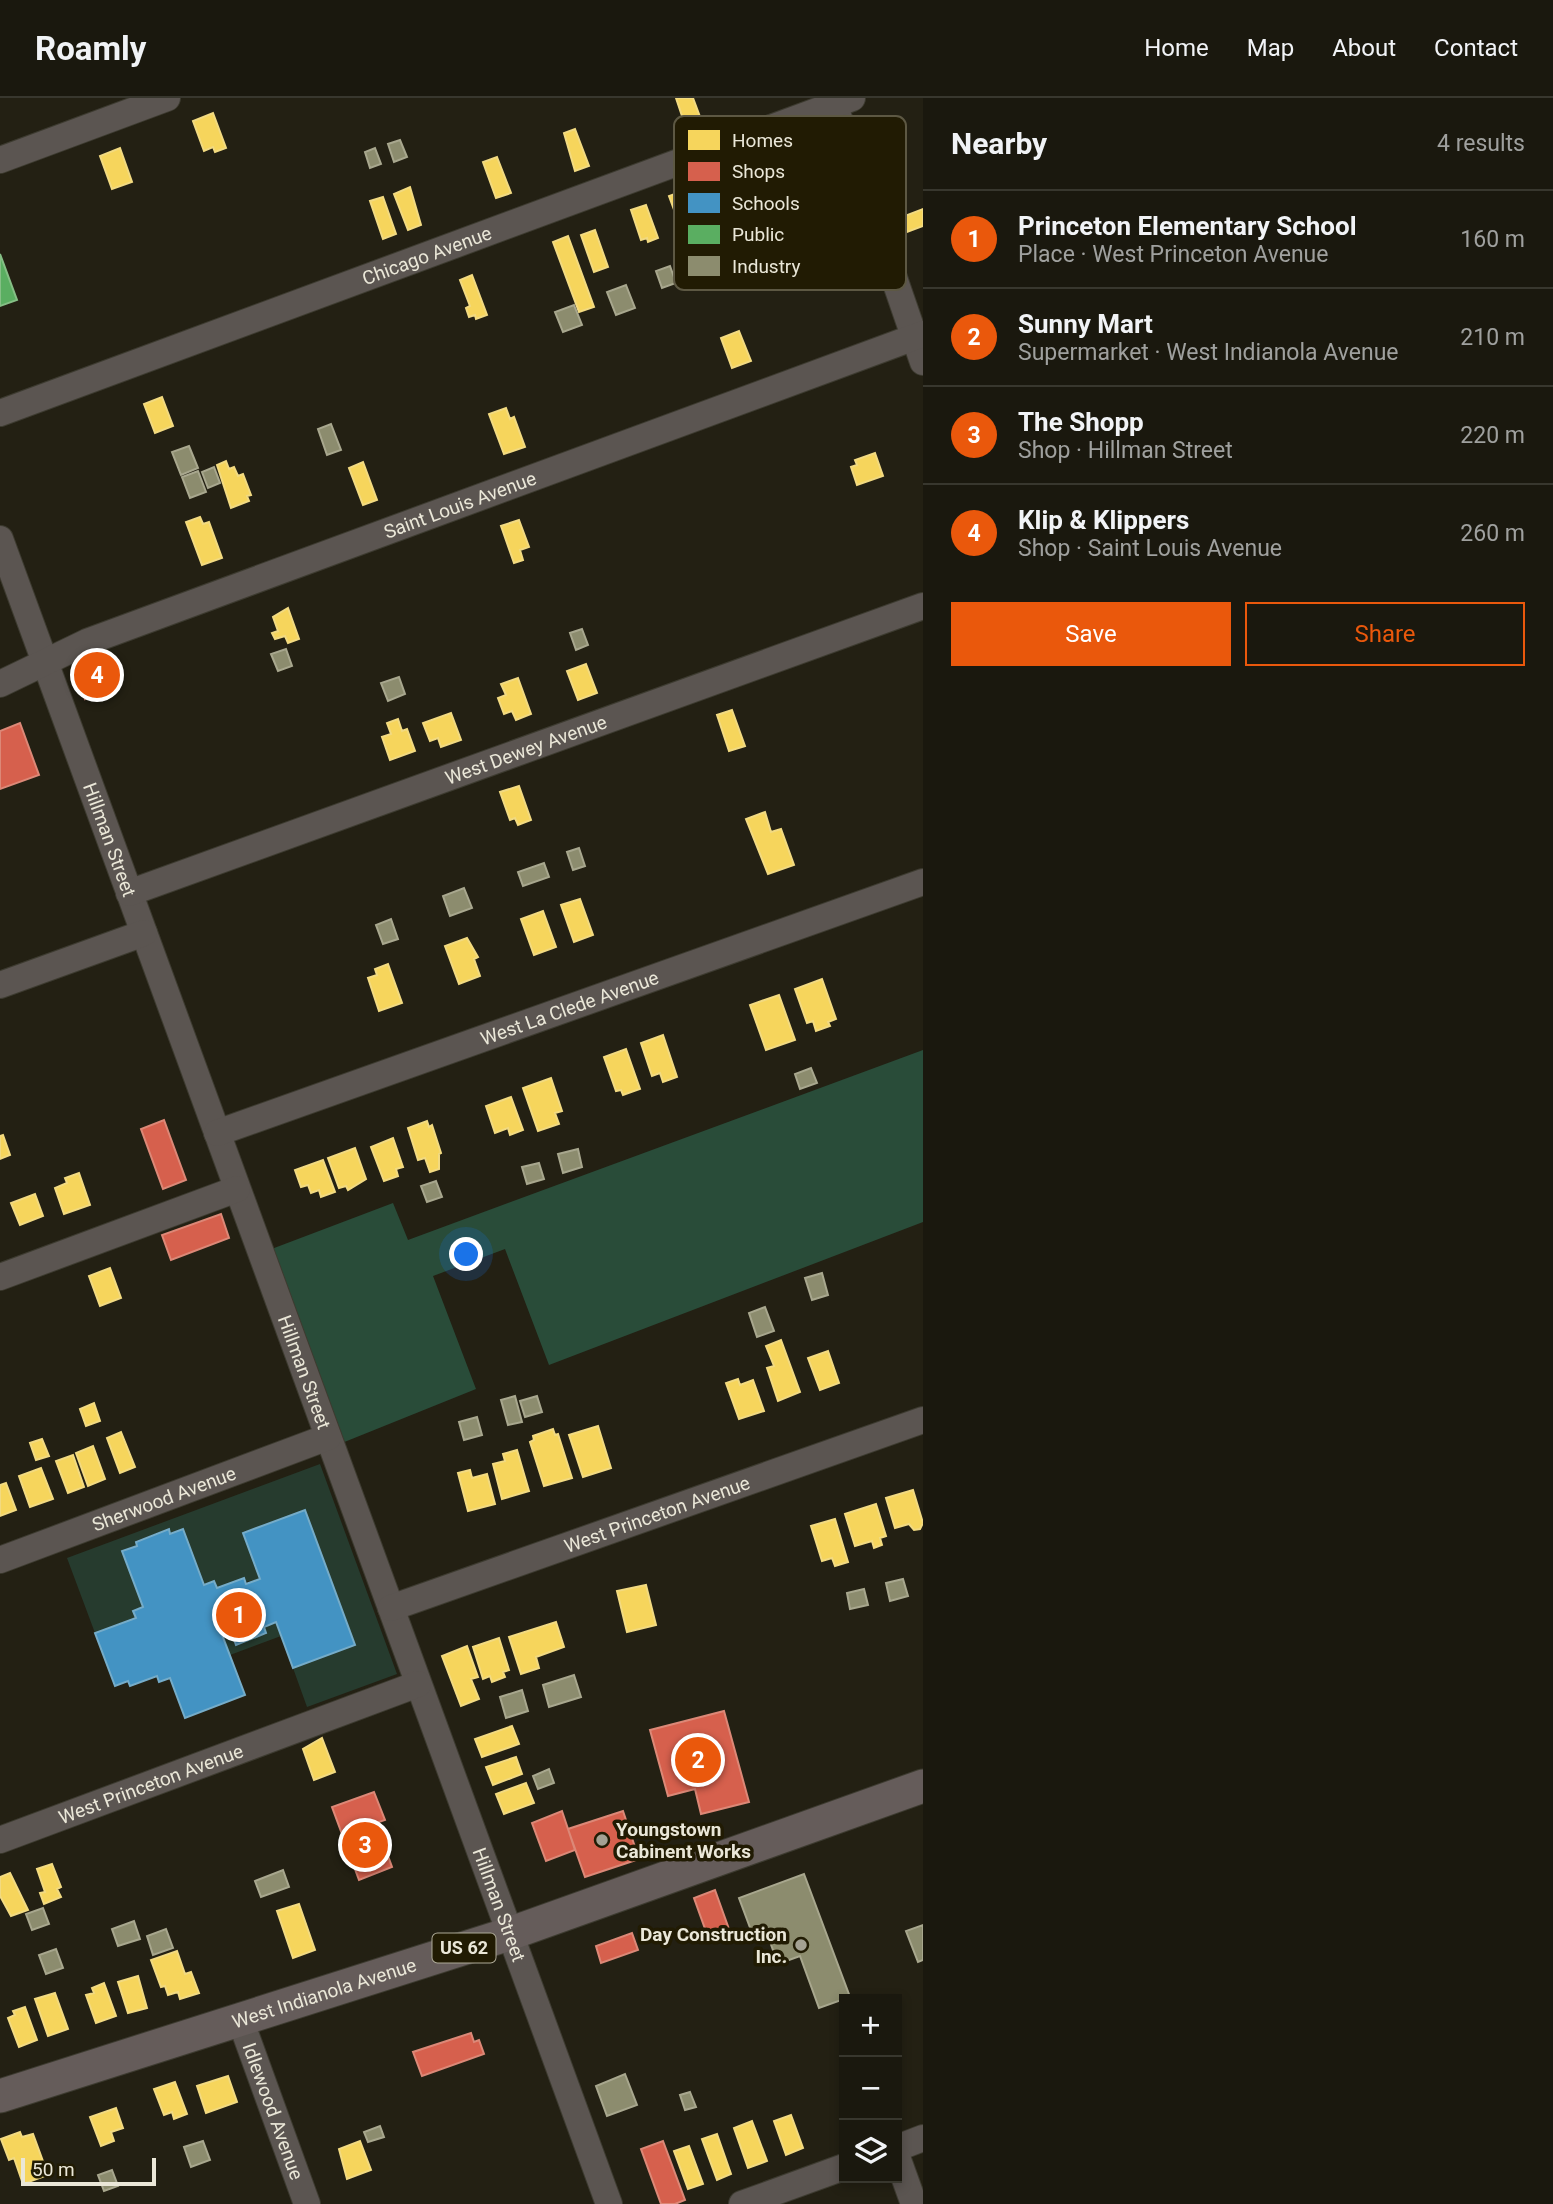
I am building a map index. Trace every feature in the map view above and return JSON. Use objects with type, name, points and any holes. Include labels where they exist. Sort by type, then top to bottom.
[{"type":"main road","name":"West Indianola Avenue","points":[[0,2096],[509,1934],[923,1786]]},
{"type":"street","points":[[0,160],[167,98]]},
{"type":"street","name":"Chicago Avenue","points":[[796,116],[839,100]]},
{"type":"street","name":"Chicago Avenue","points":[[0,413],[674,162]]},
{"type":"street","points":[[902,290],[920,344]]},
{"type":"street","name":"Saint Louis Avenue","points":[[0,684],[87,642],[920,344]]},
{"type":"street","name":"Hillman Street","points":[[0,539],[609,2204]]},
{"type":"street","name":"West Dewey Avenue","points":[[130,893],[923,606]]},
{"type":"street","name":"West La Clede Avenue","points":[[217,1133],[923,883]]},
{"type":"street","points":[[0,985],[144,933]]},
{"type":"street","points":[[0,1277],[237,1189]]},
{"type":"street","name":"West Princeton Avenue","points":[[391,1608],[923,1420]]},
{"type":"street","name":"Sherwood Avenue","points":[[0,1560],[328,1437]]},
{"type":"street","name":"West Princeton Avenue","points":[[0,1840],[418,1684]]},
{"type":"street","name":"Idlewood Avenue","points":[[240,2020],[307,2204]]},
{"type":"street","points":[[902,2146],[923,2138]]},
{"type":"street","points":[[742,2204],[839,2169]]},
{"type":"street","points":[[902,2171],[914,2204]]},
{"type":"green space","points":[[923,1050],[923,1222],[549,1365],[505,1249],[433,1276],[476,1389],[332,1447],[261,1253],[393,1203],[408,1240]]},
{"type":"green space","points":[[320,1464],[397,1674],[307,1707],[293,1668],[355,1644],[304,1510],[260,1579],[217,1588],[214,1581],[204,1585],[183,1529],[170,1534],[168,1529],[136,1541],[137,1546],[123,1551],[143,1607],[133,1611],[136,1618],[95,1633],[67,1558]]},
{"type":"green space","points":[[227,1621],[236,1644],[266,1634],[264,1627],[276,1622],[281,1636],[230,1655],[218,1624]]},
{"type":"building: Homes","points":[[676,98],[693,98],[700,116],[682,116]]},
{"type":"building: Homes","points":[[213,113],[226,148],[215,152],[213,147],[204,151],[193,121]]},
{"type":"building: Homes","points":[[575,129],[589,166],[575,171],[564,133]]},
{"type":"building: Homes","points":[[120,148],[132,182],[112,189],[100,156]]},
{"type":"building: Homes","points":[[497,157],[511,193],[496,198],[483,162]]},
{"type":"building: Homes","points":[[410,187],[421,225],[408,230],[394,194]]},
{"type":"building: Homes","points":[[674,194],[674,210],[669,196]]},
{"type":"building: Homes","points":[[383,197],[396,234],[383,239],[370,201]]},
{"type":"building: Homes","points":[[646,205],[658,238],[648,242],[647,238],[641,240],[631,210]]},
{"type":"building: Homes","points":[[923,209],[923,226],[907,232],[906,215]]},
{"type":"building: Homes","points":[[595,230],[608,267],[594,272],[581,235]]},
{"type":"building: Homes","points":[[568,236],[594,307],[579,312],[553,242]]},
{"type":"building: Homes","points":[[472,275],[487,315],[476,319],[475,315],[469,317],[466,308],[470,306],[460,280]]},
{"type":"building: Homes","points":[[739,331],[751,361],[732,368],[721,338]]},
{"type":"building: Homes","points":[[162,397],[173,426],[155,433],[144,404]]},
{"type":"building: Homes","points":[[506,408],[510,419],[514,417],[525,447],[504,454],[489,414]]},
{"type":"building: Homes","points":[[875,453],[883,476],[857,485],[851,467],[857,465],[855,460]]},
{"type":"building: Homes","points":[[226,461],[229,469],[234,467],[238,476],[243,474],[251,495],[247,496],[249,501],[231,508],[217,465]]},
{"type":"building: Homes","points":[[363,462],[377,500],[363,505],[349,468]]},
{"type":"building: Homes","points":[[200,517],[203,524],[209,522],[222,558],[202,565],[186,522]]},
{"type":"building: Homes","points":[[519,520],[529,547],[520,550],[523,560],[514,563],[501,526]]},
{"type":"building: Homes","points":[[288,608],[299,639],[288,643],[285,636],[275,639],[272,633],[278,631],[273,617]]},
{"type":"building: Homes","points":[[586,664],[597,693],[578,700],[567,671]]},
{"type":"building: Homes","points":[[518,678],[531,714],[516,720],[512,711],[504,714],[498,698],[506,695],[501,684]]},
{"type":"building: Homes","points":[[732,710],[745,746],[729,751],[717,715]]},
{"type":"building: Homes","points":[[451,713],[461,740],[441,747],[438,738],[430,741],[423,723]]},
{"type":"building: Homes","points":[[398,719],[402,731],[407,729],[415,751],[390,760],[382,737],[391,734],[387,723]]},
{"type":"building: Homes","points":[[519,786],[531,820],[518,825],[515,818],[510,820],[500,792]]},
{"type":"building: Homes","points":[[765,812],[771,832],[781,829],[794,865],[768,874],[746,819]]},
{"type":"building: Homes","points":[[580,899],[593,935],[574,942],[561,905]]},
{"type":"building: Homes","points":[[543,911],[556,947],[534,955],[521,919]]},
{"type":"building: Homes","points":[[467,938],[478,957],[474,959],[480,976],[459,984],[445,946]]},
{"type":"building: Homes","points":[[388,964],[402,1003],[379,1011],[368,978],[377,975],[375,969]]},
{"type":"building: Homes","points":[[822,979],[836,1019],[828,1022],[830,1026],[816,1031],[813,1021],[807,1023],[795,989]]},
{"type":"building: Homes","points":[[779,995],[795,1040],[766,1050],[750,1005]]},
{"type":"building: Homes","points":[[663,1035],[677,1077],[663,1082],[660,1073],[652,1076],[641,1043]]},
{"type":"building: Homes","points":[[626,1049],[640,1089],[623,1095],[621,1090],[616,1091],[604,1057]]},
{"type":"building: Homes","points":[[551,1078],[562,1111],[555,1113],[559,1124],[538,1131],[523,1088]]},
{"type":"building: Homes","points":[[511,1097],[523,1130],[510,1135],[508,1128],[495,1133],[486,1106]]},
{"type":"building: Homes","points":[[427,1121],[429,1127],[432,1125],[441,1153],[439,1169],[430,1172],[425,1158],[418,1160],[408,1128]]},
{"type":"building: Homes","points":[[3,1135],[10,1155],[0,1159],[0,1136]]},
{"type":"building: Homes","points":[[393,1138],[403,1167],[396,1169],[398,1176],[384,1181],[371,1147]]},
{"type":"building: Homes","points":[[355,1148],[366,1179],[348,1190],[346,1186],[339,1188],[328,1158]]},
{"type":"building: Homes","points":[[323,1160],[335,1192],[321,1197],[319,1190],[311,1193],[308,1185],[301,1187],[295,1170]]},
{"type":"building: Homes","points":[[79,1173],[90,1205],[64,1214],[55,1188],[67,1183],[65,1178]]},
{"type":"building: Homes","points":[[35,1194],[43,1216],[20,1225],[11,1203]]},
{"type":"building: Homes","points":[[110,1268],[121,1298],[100,1306],[89,1276]]},
{"type":"building: Homes","points":[[781,1340],[800,1392],[778,1401],[767,1368],[774,1366],[766,1346]]},
{"type":"building: Homes","points":[[828,1351],[839,1383],[820,1390],[808,1358]]},
{"type":"building: Homes","points":[[738,1379],[740,1385],[753,1380],[764,1411],[739,1419],[726,1383]]},
{"type":"building: Homes","points":[[94,1403],[100,1421],[86,1426],[80,1409]]},
{"type":"building: Homes","points":[[598,1426],[611,1468],[583,1477],[569,1435]]},
{"type":"building: Homes","points":[[553,1429],[555,1435],[558,1434],[572,1478],[544,1486],[530,1442],[534,1440],[533,1436]]},
{"type":"building: Homes","points":[[121,1432],[135,1467],[120,1473],[107,1438]]},
{"type":"building: Homes","points":[[42,1439],[49,1456],[36,1460],[30,1443]]},
{"type":"building: Homes","points":[[93,1446],[105,1479],[88,1486],[76,1453]]},
{"type":"building: Homes","points":[[517,1450],[529,1491],[502,1499],[493,1464],[505,1461],[503,1454]]},
{"type":"building: Homes","points":[[73,1455],[84,1487],[68,1493],[56,1461]]},
{"type":"building: Homes","points":[[41,1468],[53,1499],[30,1507],[19,1476]]},
{"type":"building: Homes","points":[[470,1470],[472,1478],[487,1474],[495,1504],[468,1511],[458,1473]]},
{"type":"building: Homes","points":[[6,1483],[16,1510],[0,1516],[0,1485]]},
{"type":"building: Homes","points":[[913,1490],[923,1523],[920,1529],[914,1530],[909,1524],[895,1528],[886,1498]]},
{"type":"building: Homes","points":[[876,1504],[886,1536],[880,1538],[882,1545],[874,1548],[872,1541],[855,1546],[845,1514]]},
{"type":"building: Homes","points":[[835,1519],[848,1562],[835,1566],[832,1558],[822,1561],[811,1526]]},
{"type":"building: Homes","points":[[646,1585],[656,1625],[627,1632],[617,1591]]},
{"type":"building: Homes","points":[[556,1622],[564,1647],[536,1657],[539,1668],[521,1674],[509,1637]]},
{"type":"building: Homes","points":[[499,1638],[509,1670],[503,1672],[505,1677],[492,1682],[490,1676],[483,1679],[473,1647]]},
{"type":"building: Homes","points":[[467,1646],[478,1677],[471,1679],[479,1699],[461,1706],[442,1656]]},
{"type":"building: Homes","points":[[512,1726],[519,1744],[482,1757],[475,1739]]},
{"type":"building: Homes","points":[[322,1738],[335,1772],[314,1780],[303,1749]]},
{"type":"building: Homes","points":[[516,1757],[522,1774],[493,1785],[486,1767]]},
{"type":"building: Homes","points":[[526,1783],[534,1803],[504,1814],[496,1794]]},
{"type":"building: Homes","points":[[52,1864],[61,1887],[57,1889],[61,1897],[44,1904],[40,1893],[45,1892],[37,1869]]},
{"type":"building: Homes","points":[[10,1873],[28,1910],[11,1916],[0,1896],[0,1877]]},
{"type":"building: Homes","points":[[299,1904],[315,1950],[293,1958],[277,1911]]},
{"type":"building: Homes","points":[[177,1951],[185,1974],[191,1972],[199,1993],[180,1999],[178,1992],[168,1995],[165,1986],[161,1987],[151,1960]]},
{"type":"building: Homes","points":[[138,1976],[147,2008],[128,2013],[118,1982]]},
{"type":"building: Homes","points":[[104,1983],[116,2016],[96,2023],[86,1995],[94,1993],[92,1988]]},
{"type":"building: Homes","points":[[55,1993],[68,2029],[48,2036],[35,1999]]},
{"type":"building: Homes","points":[[25,2007],[37,2040],[19,2047],[8,2018],[15,2015],[13,2011]]},
{"type":"building: Homes","points":[[228,2076],[237,2102],[206,2113],[197,2086]]},
{"type":"building: Homes","points":[[175,2082],[187,2114],[174,2119],[172,2112],[164,2115],[154,2089]]},
{"type":"building: Homes","points":[[116,2108],[123,2128],[111,2132],[114,2141],[101,2146],[90,2117]]},
{"type":"building: Homes","points":[[791,2115],[803,2148],[786,2155],[774,2121]]},
{"type":"building: Homes","points":[[752,2121],[767,2161],[748,2168],[734,2128]]},
{"type":"building: Homes","points":[[20,2132],[22,2137],[33,2134],[48,2175],[23,2184],[14,2158],[9,2160],[1,2139]]},
{"type":"building: Homes","points":[[717,2134],[731,2174],[717,2180],[702,2139]]},
{"type":"building: Homes","points":[[360,2141],[371,2170],[347,2179],[339,2149]]},
{"type":"building: Homes","points":[[689,2146],[703,2184],[688,2189],[674,2151]]},
{"type":"building: Shops","points":[[110,654],[119,679],[115,680],[116,684],[85,699],[75,672],[99,663],[97,659]]},
{"type":"building: Shops","points":[[20,723],[39,775],[0,789],[0,731]]},
{"type":"building: Shops","points":[[164,1120],[186,1180],[163,1189],[141,1129]]},
{"type":"building: Shops","points":[[221,1214],[229,1238],[171,1260],[162,1235]]},
{"type":"building: Shops","points":[[724,1711],[749,1802],[701,1814],[695,1789],[668,1796],[650,1730]]},
{"type":"building: Shops","points":[[374,1792],[385,1820],[376,1823],[392,1867],[359,1880],[332,1807]]},
{"type":"building: Shops","points":[[562,1811],[575,1850],[546,1861],[532,1823]]},
{"type":"building: Shops","name":"Youngstown Cabinent Works","points":[[623,1811],[639,1859],[585,1877],[568,1829]]},
{"type":"building: Shops","points":[[715,1890],[730,1932],[709,1940],[694,1898]]},
{"type":"building: Shops","points":[[632,1933],[638,1950],[601,1963],[596,1946]]},
{"type":"building: Shops","points":[[471,2033],[474,2042],[479,2040],[484,2054],[422,2076],[413,2052]]},
{"type":"building: Shops","points":[[663,2141],[685,2200],[675,2204],[661,2204],[641,2149]]},
{"type":"building: Schools","points":[[305,1510],[355,1645],[293,1668],[276,1622],[264,1627],[266,1633],[236,1645],[227,1621],[218,1624],[245,1695],[185,1718],[170,1678],[159,1682],[157,1676],[130,1686],[128,1681],[115,1686],[95,1633],[136,1618],[133,1611],[143,1607],[122,1551],[137,1546],[136,1542],[169,1529],[170,1534],[183,1529],[204,1585],[214,1581],[217,1588],[244,1578],[246,1584],[260,1579],[243,1533]]},
{"type":"building: Public","points":[[0,254],[17,300],[0,306]]},
{"type":"building: Industry","points":[[400,140],[407,157],[394,162],[388,144]]},
{"type":"building: Industry","points":[[375,148],[381,164],[370,168],[365,152]]},
{"type":"building: Industry","points":[[670,266],[674,284],[662,288],[656,271]]},
{"type":"building: Industry","points":[[626,285],[635,308],[616,315],[607,292]]},
{"type":"building: Industry","points":[[574,305],[582,325],[563,332],[555,312]]},
{"type":"building: Industry","points":[[331,424],[341,450],[327,455],[318,429]]},
{"type":"building: Industry","points":[[189,446],[198,468],[181,475],[172,452]]},
{"type":"building: Industry","points":[[214,467],[220,483],[208,488],[202,472]]},
{"type":"building: Industry","points":[[198,471],[206,492],[190,498],[182,477]]},
{"type":"building: Industry","points":[[582,629],[588,645],[576,650],[570,633]]},
{"type":"building: Industry","points":[[286,649],[292,666],[278,671],[271,654]]},
{"type":"building: Industry","points":[[399,677],[405,694],[388,701],[381,683]]},
{"type":"building: Industry","points":[[579,848],[585,866],[573,870],[567,852]]},
{"type":"building: Industry","points":[[544,863],[549,877],[523,886],[518,872]]},
{"type":"building: Industry","points":[[464,888],[472,908],[450,916],[443,896]]},
{"type":"building: Industry","points":[[391,919],[398,939],[383,944],[376,925]]},
{"type":"building: Industry","points":[[811,1068],[817,1083],[800,1089],[795,1074]]},
{"type":"building: Industry","points":[[578,1149],[582,1167],[563,1173],[558,1154]]},
{"type":"building: Industry","points":[[539,1163],[544,1179],[527,1184],[522,1167]]},
{"type":"building: Industry","points":[[436,1181],[442,1197],[427,1202],[421,1186]]},
{"type":"building: Industry","points":[[822,1273],[828,1295],[812,1300],[805,1278]]},
{"type":"building: Industry","points":[[765,1307],[774,1331],[757,1337],[749,1313]]},
{"type":"building: Industry","points":[[515,1396],[522,1422],[508,1425],[501,1400]]},
{"type":"building: Industry","points":[[537,1396],[542,1412],[525,1417],[520,1401]]},
{"type":"building: Industry","points":[[477,1417],[482,1435],[464,1440],[459,1422]]},
{"type":"building: Industry","points":[[903,1579],[908,1596],[890,1601],[886,1583]]},
{"type":"building: Industry","points":[[864,1589],[868,1605],[850,1609],[847,1593]]},
{"type":"building: Industry","points":[[574,1675],[581,1697],[549,1707],[543,1685]]},
{"type":"building: Industry","points":[[522,1690],[528,1711],[506,1718],[500,1697]]},
{"type":"building: Industry","points":[[549,1769],[554,1783],[538,1789],[533,1776]]},
{"type":"building: Industry","points":[[283,1870],[289,1887],[261,1897],[255,1881]]},
{"type":"building: Industry","name":"Day Construction Inc.","points":[[804,1874],[849,1994],[839,1994],[839,2001],[819,2008],[800,1956],[778,1964],[765,1928],[752,1933],[739,1898]]},
{"type":"building: Industry","points":[[43,1908],[49,1924],[32,1930],[26,1914]]},
{"type":"building: Industry","points":[[134,1921],[140,1939],[118,1946],[112,1929]]},
{"type":"building: Industry","points":[[923,1925],[923,1960],[918,1962],[906,1931]]},
{"type":"building: Industry","points":[[166,1929],[173,1948],[153,1955],[147,1936]]},
{"type":"building: Industry","points":[[56,1949],[63,1968],[46,1974],[39,1955]]},
{"type":"building: Industry","points":[[625,2074],[637,2105],[607,2116],[596,2086]]},
{"type":"building: Industry","points":[[690,2092],[696,2107],[685,2110],[680,2095]]},
{"type":"building: Industry","points":[[380,2126],[384,2137],[368,2142],[364,2132]]},
{"type":"building: Industry","points":[[203,2141],[210,2160],[191,2167],[184,2147]]},
{"type":"building: Industry","points":[[112,2170],[118,2186],[104,2191],[98,2175]]},
{"type":"place","name":"Klip & Klippers","points":[[97,675]]},
{"type":"place","name":"Princeton Elementary School","points":[[239,1615]]},
{"type":"place","name":"Sunny Mart","points":[[698,1760]]},
{"type":"place","name":"Youngstown Cabinent Works","points":[[602,1840]]},
{"type":"place","name":"The Shopp","points":[[365,1845]]},
{"type":"place","name":"Day Construction Inc.","points":[[801,1945]]}]
